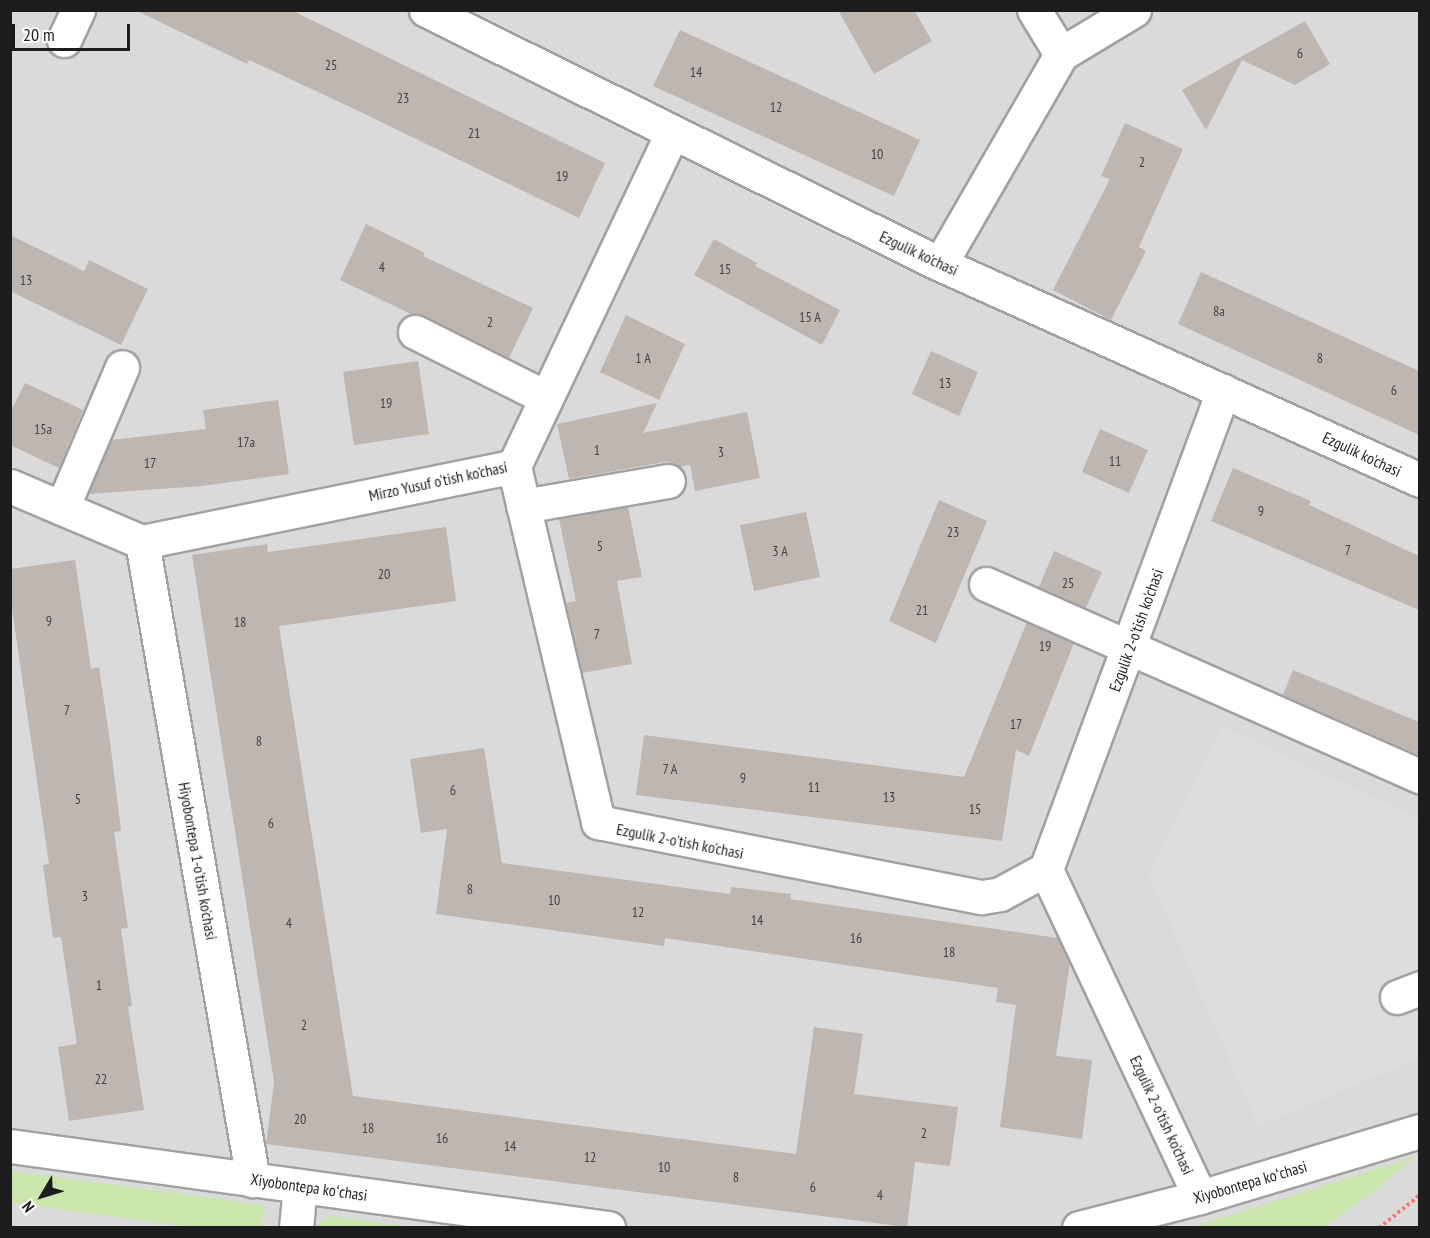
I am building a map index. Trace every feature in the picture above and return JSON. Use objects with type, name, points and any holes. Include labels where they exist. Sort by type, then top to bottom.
[{"type":"street","points":[[64,40],[78,10]]},
{"type":"street","name":"Ezgulik ko'chasi","points":[[426,10],[940,264],[1419,480]]},
{"type":"street","points":[[1034,10],[1061,54]]},
{"type":"street","points":[[940,264],[1061,54],[1134,10]]},
{"type":"street","name":"Mirzo Yusuf o'tish ko'chasi","points":[[142,542],[514,466],[672,133]]},
{"type":"street","points":[[415,332],[545,397]]},
{"type":"street","points":[[62,508],[122,367]]},
{"type":"street","name":"Ezgulik 2-o'tish ko'chasi","points":[[514,466],[598,822],[982,897],[1000,894],[1046,869],[1223,391]]},
{"type":"street","points":[[523,506],[668,482]]},
{"type":"street","points":[[10,486],[142,542]]},
{"type":"street","name":"Hiyobontepa 1-o'tish ko'chasi","points":[[142,542],[253,1180]]},
{"type":"street","points":[[986,584],[1129,650],[1419,776]]},
{"type":"street","name":"Ezgulik 2-o'tish ko'chasi","points":[[1046,869],[1200,1197]]},
{"type":"street","name":"Xiyobontepa koʻchasi","points":[[1079,1227],[1200,1197],[1419,1131]]},
{"type":"street","name":"Xiyobontepa koʻchasi","points":[[10,1146],[608,1227]]},
{"type":"street","points":[[296,1227],[300,1186]]},
{"type":"path","points":[[1379,1227],[1419,1195]]},
{"type":"shaded area","points":[[10,11],[1419,11],[1419,1227],[11,1227]]},
{"type":"shaded area","points":[[1222,726],[1419,819],[1419,1058],[1258,1126],[1149,875]]},
{"type":"green space","points":[[1415,1157],[1366,1198],[1323,1227],[1193,1227]]},
{"type":"green space","points":[[11,1171],[264,1205],[261,1227],[191,1227],[11,1203]]},
{"type":"green space","points":[[327,1216],[414,1227],[315,1227]]},
{"type":"building","points":[[135,10],[291,10],[605,163],[579,218],[348,106],[249,60],[247,64]]},
{"type":"building","points":[[838,10],[914,10],[932,41],[874,74]]},
{"type":"building","points":[[1305,21],[1330,64],[1295,85],[1242,60],[1206,130],[1182,90]]},
{"type":"building","points":[[680,30],[920,140],[894,196],[653,86]]},
{"type":"building","points":[[1125,123],[1183,149],[1139,247],[1146,251],[1111,320],[1053,290],[1110,179],[1101,176]]},
{"type":"building","points":[[366,224],[425,253],[423,256],[533,308],[509,358],[423,315],[411,314],[340,280]]},
{"type":"building","points":[[10,235],[84,271],[89,260],[148,289],[121,345],[10,291]]},
{"type":"building","points":[[714,239],[757,263],[755,266],[840,310],[822,345],[694,275]]},
{"type":"building","points":[[1201,272],[1419,371],[1419,435],[1178,324]]},
{"type":"building","points":[[626,315],[685,344],[659,400],[600,372]]},
{"type":"building","points":[[931,351],[978,372],[959,416],[912,394]]},
{"type":"building","points":[[418,361],[429,434],[354,445],[343,372]]},
{"type":"building","points":[[25,383],[83,410],[59,468],[10,445],[10,413]]},
{"type":"building","points":[[278,400],[289,474],[202,486],[88,494],[111,440],[206,429],[203,410]]},
{"type":"building","points":[[657,403],[643,433],[747,412],[760,478],[695,491],[690,465],[680,467],[665,462],[569,479],[557,424]]},
{"type":"building","points":[[1100,429],[1148,450],[1129,493],[1082,472]]},
{"type":"building","points":[[1233,468],[1311,501],[1309,505],[1419,556],[1419,610],[1211,521]]},
{"type":"building","points":[[939,500],[987,521],[936,643],[889,621]]},
{"type":"building","points":[[628,507],[642,577],[617,581],[632,664],[582,673],[566,603],[576,601],[559,519]]},
{"type":"building","points":[[806,512],[820,577],[754,591],[740,525]]},
{"type":"building","points":[[446,527],[456,601],[279,626],[353,1096],[796,1154],[814,1027],[863,1034],[854,1094],[958,1107],[950,1166],[915,1162],[907,1227],[266,1144],[274,1082],[192,555],[267,544],[268,552]]},
{"type":"building","points":[[1054,551],[1102,572],[1086,608],[1039,587]]},
{"type":"building","points":[[75,560],[91,669],[99,667],[110,741],[121,831],[114,832],[128,928],[121,929],[132,1006],[128,1007],[144,1110],[69,1121],[58,1047],[77,1044],[61,937],[53,938],[43,865],[49,864],[10,595],[10,569]]},
{"type":"building","points":[[1027,622],[1074,643],[1029,756],[1016,750],[1002,841],[636,795],[644,735],[964,777]]},
{"type":"building","points":[[1293,670],[1419,722],[1419,755],[1283,695]]},
{"type":"building","points":[[484,748],[502,863],[730,894],[731,887],[791,894],[790,899],[1058,938],[1070,963],[1056,1056],[1092,1060],[1082,1139],[1000,1127],[1016,1005],[996,1002],[998,988],[665,938],[664,946],[436,914],[447,829],[421,833],[410,759]]}]
